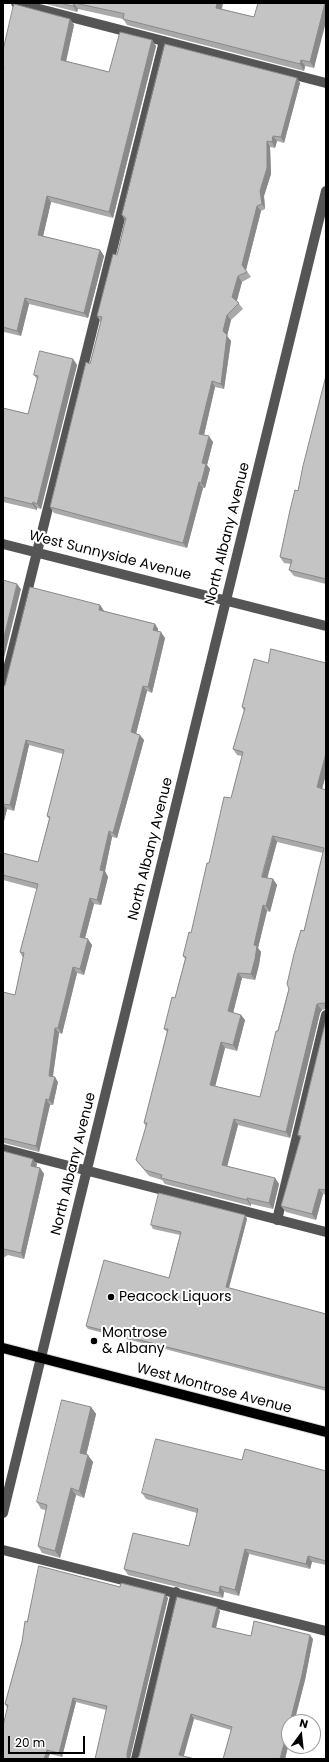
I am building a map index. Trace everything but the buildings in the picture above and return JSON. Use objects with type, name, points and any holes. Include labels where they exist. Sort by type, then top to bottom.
[{"type":"main road","name":"West Montrose Avenue","points":[[3,1348],[326,1432]]},
{"type":"street","points":[[16,3],[326,83]]},
{"type":"street","points":[[3,690],[164,41]]},
{"type":"street","name":"North Albany Avenue","points":[[3,1513],[326,191]]},
{"type":"street","name":"West Sunnyside Avenue","points":[[3,544],[326,626]]},
{"type":"street","points":[[276,1220],[326,1015]]},
{"type":"street","points":[[3,1149],[326,1232]]},
{"type":"street","points":[[3,1550],[176,1592],[326,1631]]},
{"type":"street","points":[[136,1759],[176,1592]]},
{"type":"place","name":"Peacock Liquors","points":[[111,1297]]},
{"type":"place","name":"Montrose & Albany","points":[[94,1341]]}]
